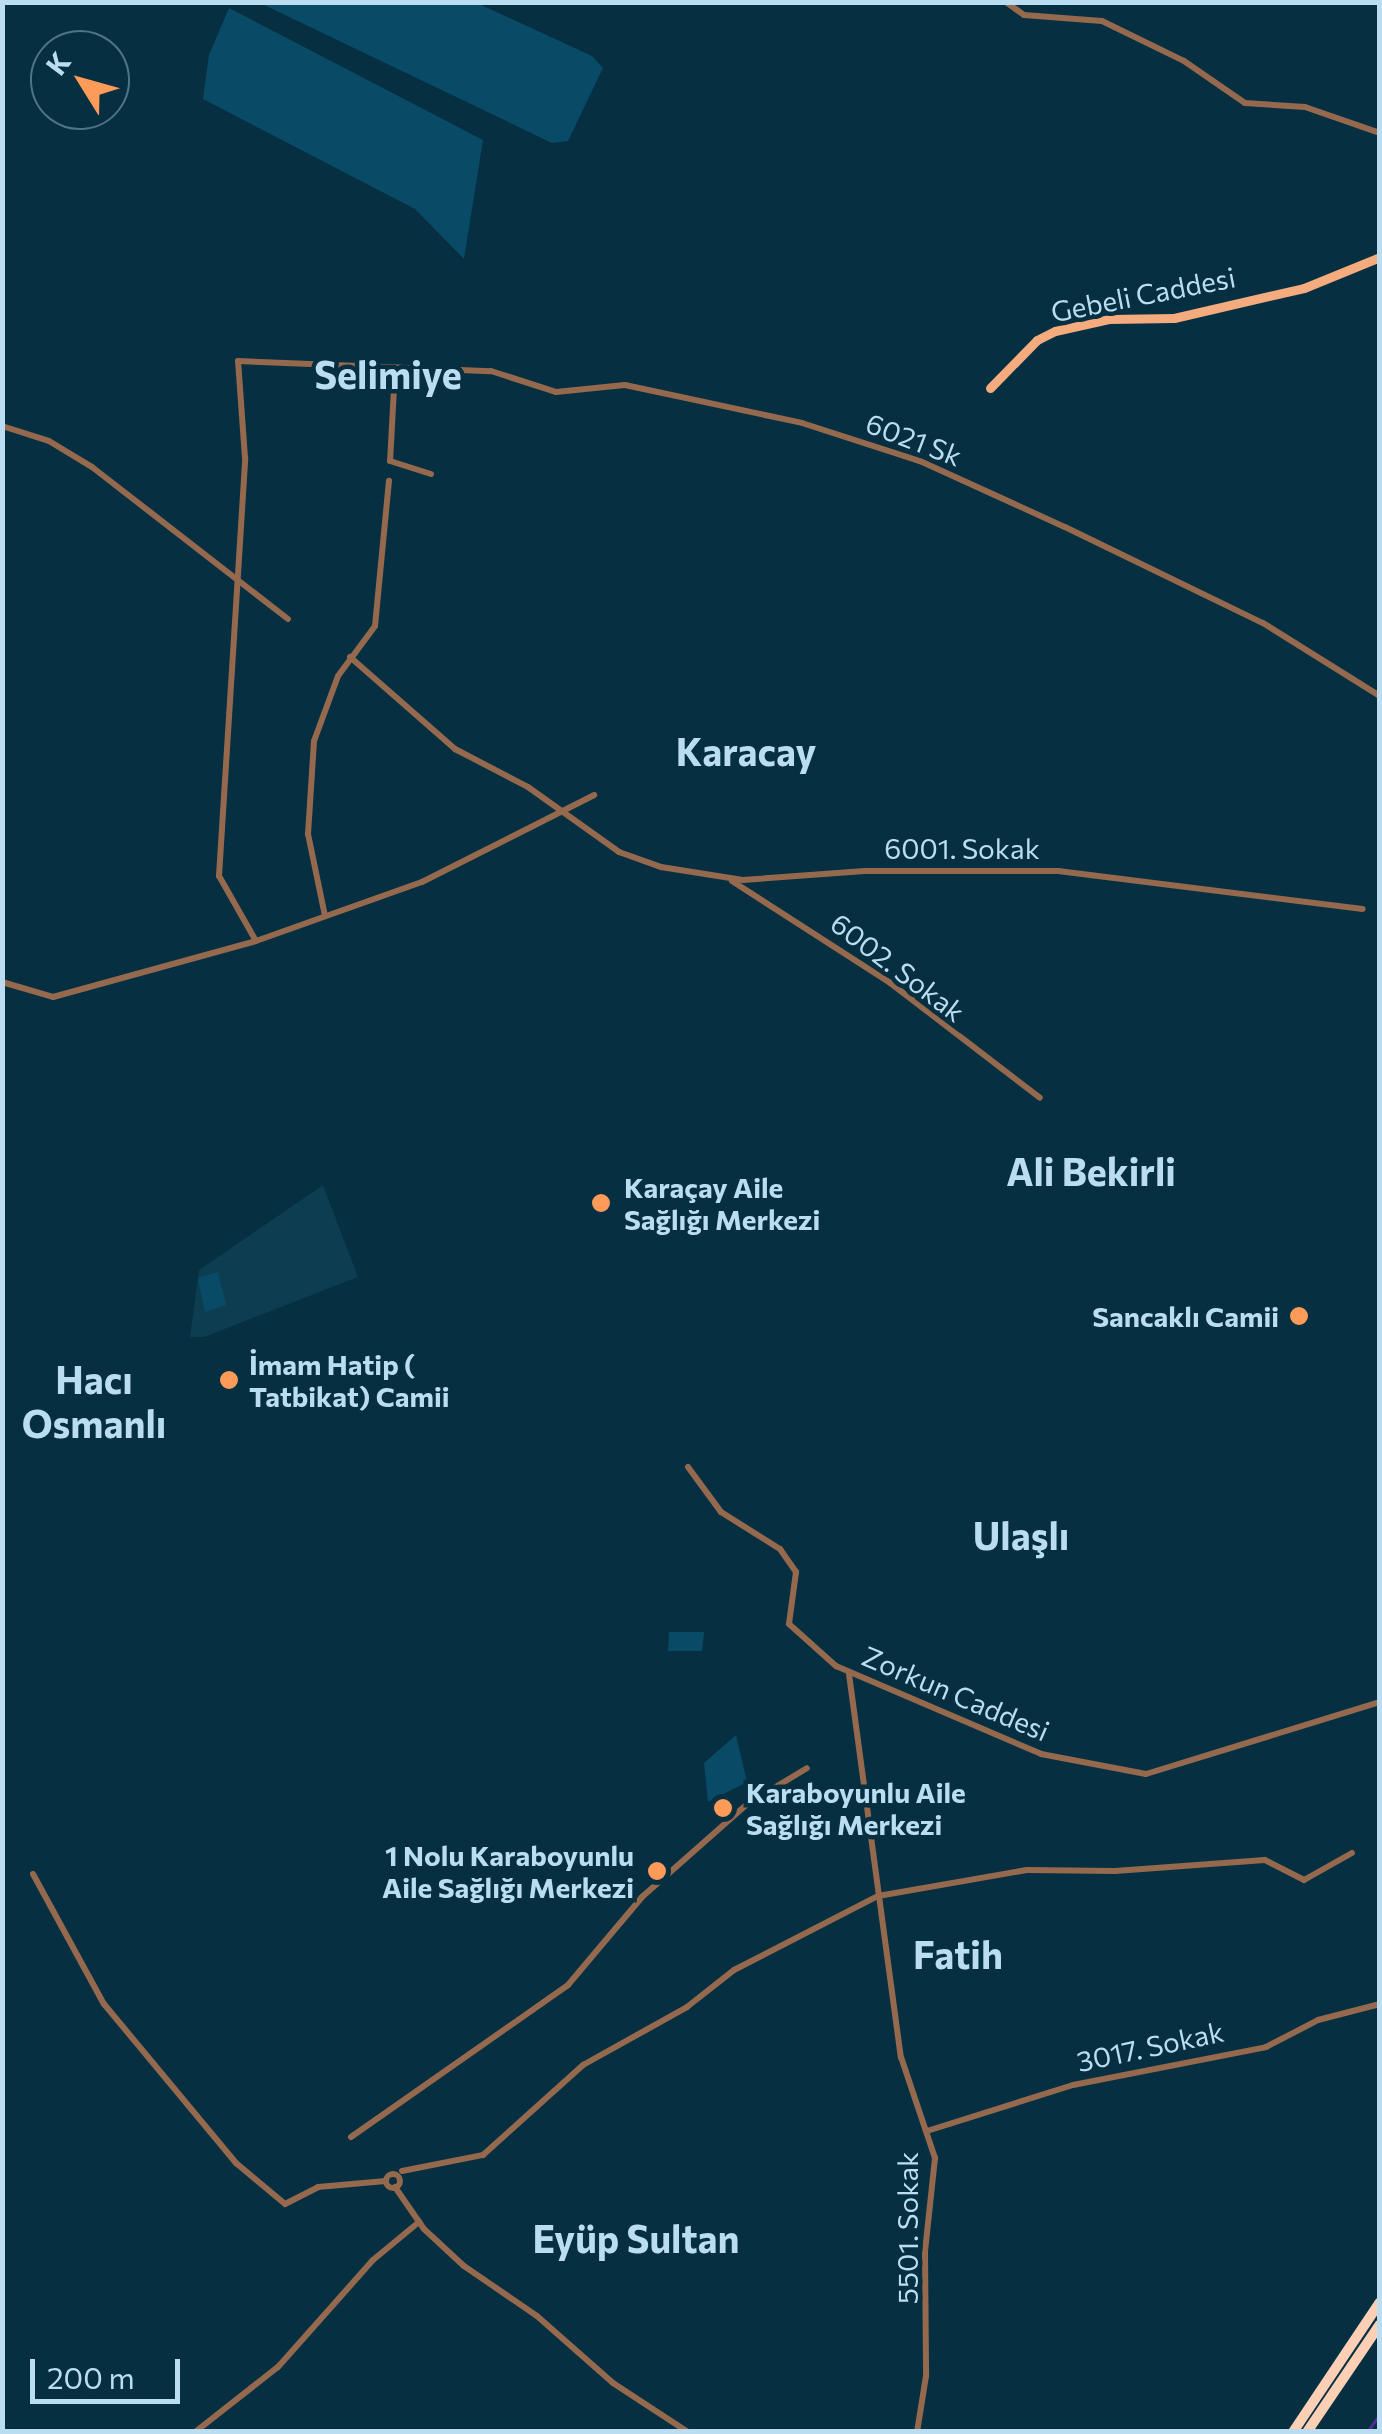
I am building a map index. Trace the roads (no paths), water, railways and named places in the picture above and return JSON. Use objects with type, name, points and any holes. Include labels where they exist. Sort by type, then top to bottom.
[{"type":"highway","points":[[1293,2432],[1380,2302]]},
{"type":"highway","points":[[1307,2432],[1380,2324]]},
{"type":"main road","name":"Gebeli Caddesi","points":[[990,388],[1055,331],[1109,319],[1174,318],[1304,288],[1380,257]]},
{"type":"street","points":[[1006,2],[1024,15],[1102,20],[1184,61],[1244,103],[1305,108],[1380,132]]},
{"type":"street","name":"6021 Sk","points":[[236,584],[245,458],[238,361],[490,372],[556,392],[626,385],[802,423],[920,461],[1263,622],[1380,696]]},
{"type":"street","points":[[395,370],[390,462],[431,474]]},
{"type":"street","points":[[2,426],[49,441],[92,467],[236,584],[288,619]]},
{"type":"street","points":[[325,916],[308,834],[310,779],[319,720],[350,657],[378,615],[389,481]]},
{"type":"street","points":[[236,584],[219,876],[256,941]]},
{"type":"street","name":"6001. Sokak","points":[[350,657],[446,742],[641,861],[727,878],[1058,871],[1364,909]]},
{"type":"street","points":[[2,982],[54,997],[256,941],[434,876],[594,795]]},
{"type":"street","name":"6002. Sokak","points":[[727,878],[889,982],[1040,1098]]},
{"type":"street","name":"Zorkun Caddesi","points":[[688,1467],[720,1512],[780,1548],[796,1572],[789,1624],[850,1674],[1040,1754],[1146,1774],[1380,1702]]},
{"type":"street","name":"5501. Sokak","points":[[850,1674],[900,2057],[928,2131],[935,2164],[925,2251],[926,2376],[917,2432]]},
{"type":"street","points":[[351,2137],[568,1984],[642,1898],[746,1806],[808,1768]]},
{"type":"street","points":[[402,2171],[484,2155],[583,2066],[687,2007],[734,1970],[878,1896],[1027,1870],[1115,1872],[1265,1860],[1304,1880],[1352,1853]]},
{"type":"street","points":[[33,1874],[104,2004],[245,2170],[285,2204],[318,2187],[386,2181],[396,2188],[419,2222],[613,2383],[688,2432]]},
{"type":"street","name":"3017. Sokak","points":[[928,2131],[1073,2085],[1266,2047],[1318,2020],[1380,2004]]},
{"type":"street","points":[[195,2432],[278,2367],[374,2260],[419,2222]]},
{"type":"waterway","points":[[1367,2432],[1380,2414]]},
{"type":"place","name":"Karaçay Aile Sağlığı Merkezi","points":[[601,1203]]},
{"type":"place","name":"Sancaklı Camii","points":[[1299,1316]]},
{"type":"place","name":"İmam Hatip ( Tatbikat) Camii","points":[[229,1380]]},
{"type":"place","name":"Karaboyunlu Aile Sağlığı Merkezi","points":[[723,1808]]},
{"type":"place","name":"1 Nolu Karaboyunlu Aile Sağlığı Merkezi","points":[[657,1871]]},
{"type":"district","name":"Selimiye","points":[[388,374]]},
{"type":"district","name":"Karacay","points":[[746,751]]},
{"type":"district","name":"Ali Bekirli","points":[[1091,1171]]},
{"type":"district","name":"Hacı Osmanlı","points":[[94,1401]]},
{"type":"district","name":"Ulaşlı","points":[[1021,1535]]},
{"type":"district","name":"Fatih","points":[[958,1954]]},
{"type":"district","name":"Eyüp Sultan","points":[[636,2238]]}]
